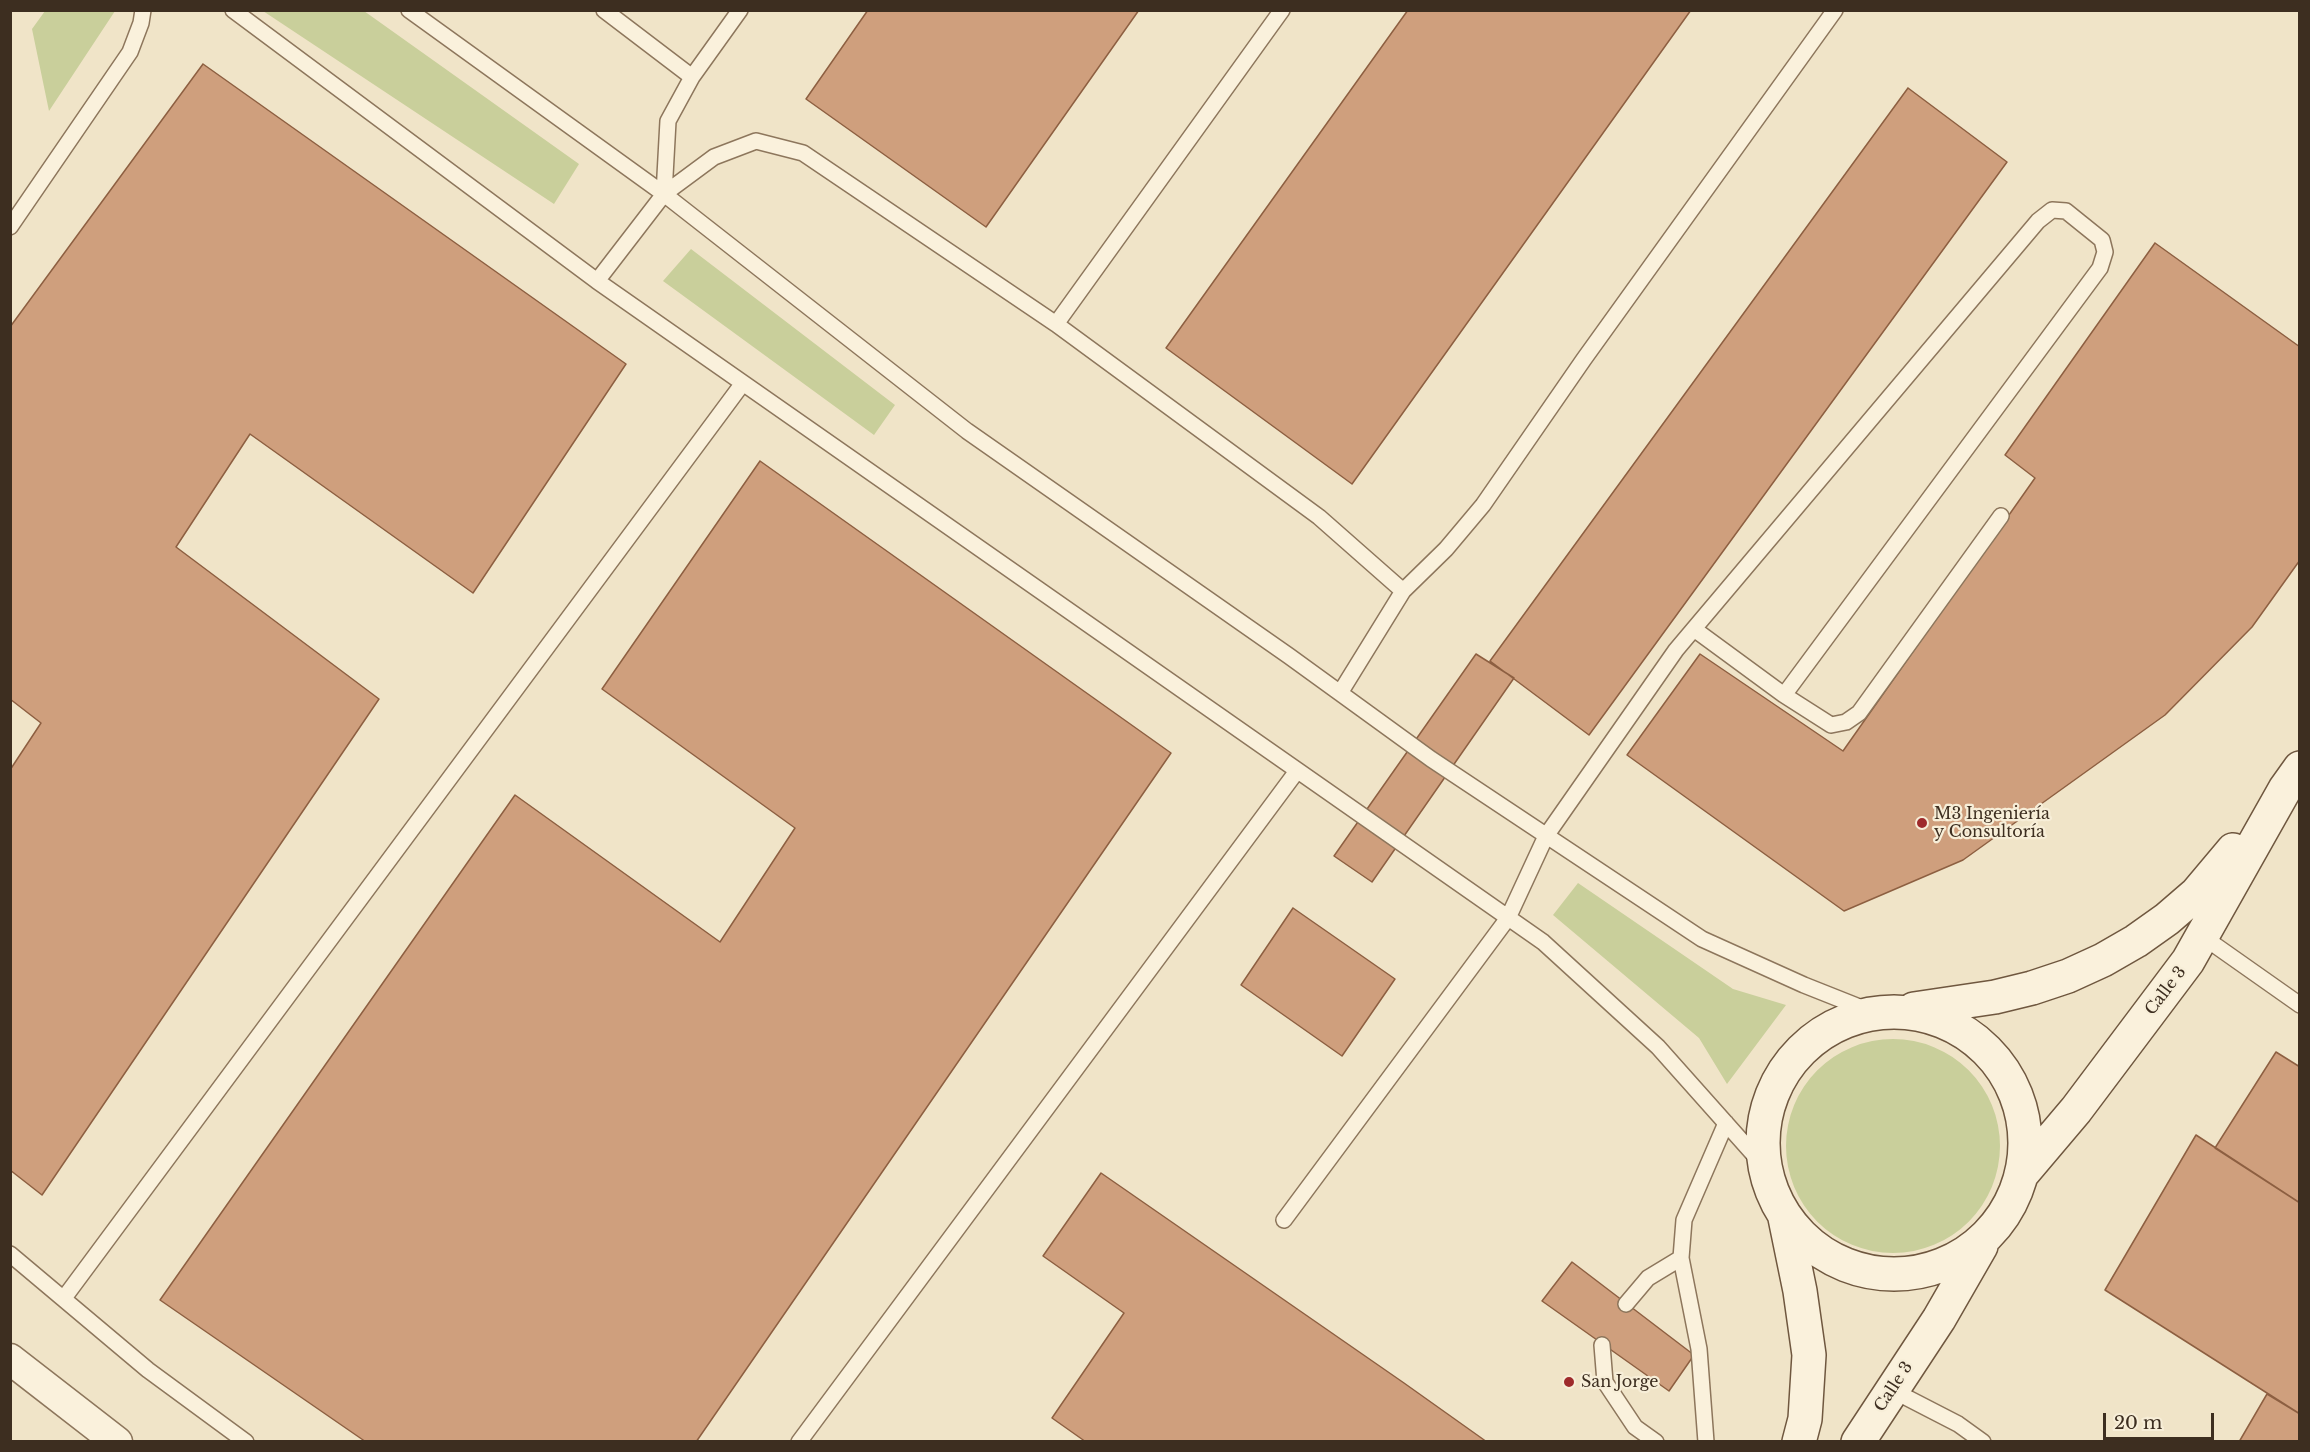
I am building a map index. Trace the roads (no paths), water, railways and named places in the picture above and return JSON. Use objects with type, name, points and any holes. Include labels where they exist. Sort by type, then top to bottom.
[{"type":"main road","name":"Calle 3","points":[[2022,1175],[2083,1101],[2188,962],[2292,779]]},
{"type":"main road","name":"Calle 3","points":[[1784,1216],[1772,1192],[1764,1166],[1763,1136],[1767,1107],[1778,1079],[1795,1055],[1817,1034],[1844,1020],[1887,1011],[1995,997],[2032,988],[2068,976],[2111,956],[2167,919],[2196,894],[2292,779]]},
{"type":"main road","points":[[1784,1216],[1802,1238],[1826,1256],[1851,1268],[1880,1274],[1908,1274],[1936,1268],[1962,1257],[1984,1239],[2008,1210],[2022,1175],[2025,1137],[2018,1099],[2000,1064],[1973,1037],[1940,1018],[1887,1011]]},
{"type":"main road","points":[[1784,1216],[1800,1291],[1809,1355],[1805,1419],[1799,1442]]},
{"type":"main road","name":"Calle 3","points":[[1857,1442],[1939,1318],[1984,1239]]},
{"type":"street","points":[[10,1359],[117,1442]]},
{"type":"lane","points":[[10,227],[130,52],[141,23],[143,10]]},
{"type":"lane","points":[[233,10],[597,281],[1543,942],[1658,1047],[1764,1166]]},
{"type":"lane","points":[[409,10],[664,194],[968,432],[1431,759],[1702,939],[1804,985],[1887,1011]]},
{"type":"lane","points":[[604,10],[692,77]]},
{"type":"lane","points":[[664,194],[668,121],[692,77],[740,10]]},
{"type":"lane","points":[[1056,324],[1282,10]]},
{"type":"lane","points":[[1340,693],[1403,591],[1446,549],[1483,505],[1584,359],[1835,10]]},
{"type":"lane","points":[[597,281],[664,194],[714,157],[756,141],[803,153],[1056,324],[1319,517],[1403,591]]},
{"type":"lane","points":[[1284,1220],[1508,918],[1546,836],[1676,650],[2038,221],[2052,210],[2066,211],[2102,240],[2105,252],[2100,268],[1784,695]]},
{"type":"lane","points":[[64,1298],[743,383]]},
{"type":"lane","points":[[1694,629],[1784,695],[1832,725],[1846,722],[1859,713],[2001,516]]},
{"type":"lane","points":[[799,1442],[1297,771]]},
{"type":"lane","points":[[2202,936],[2300,1005]]},
{"type":"lane","points":[[1706,1442],[1699,1349],[1681,1258],[1684,1220],[1726,1123]]},
{"type":"lane","points":[[10,1254],[148,1370],[246,1442]]},
{"type":"lane","points":[[1626,1304],[1648,1278],[1681,1258]]},
{"type":"lane","points":[[1602,1345],[1605,1382],[1635,1427],[1656,1442]]},
{"type":"lane","points":[[1892,1389],[1958,1424],[1983,1442]]},
{"type":"place","name":"M3 Ingeniería y Consultoría","points":[[1922,823]]},
{"type":"place","name":"San Jorge","points":[[1569,1382]]}]
